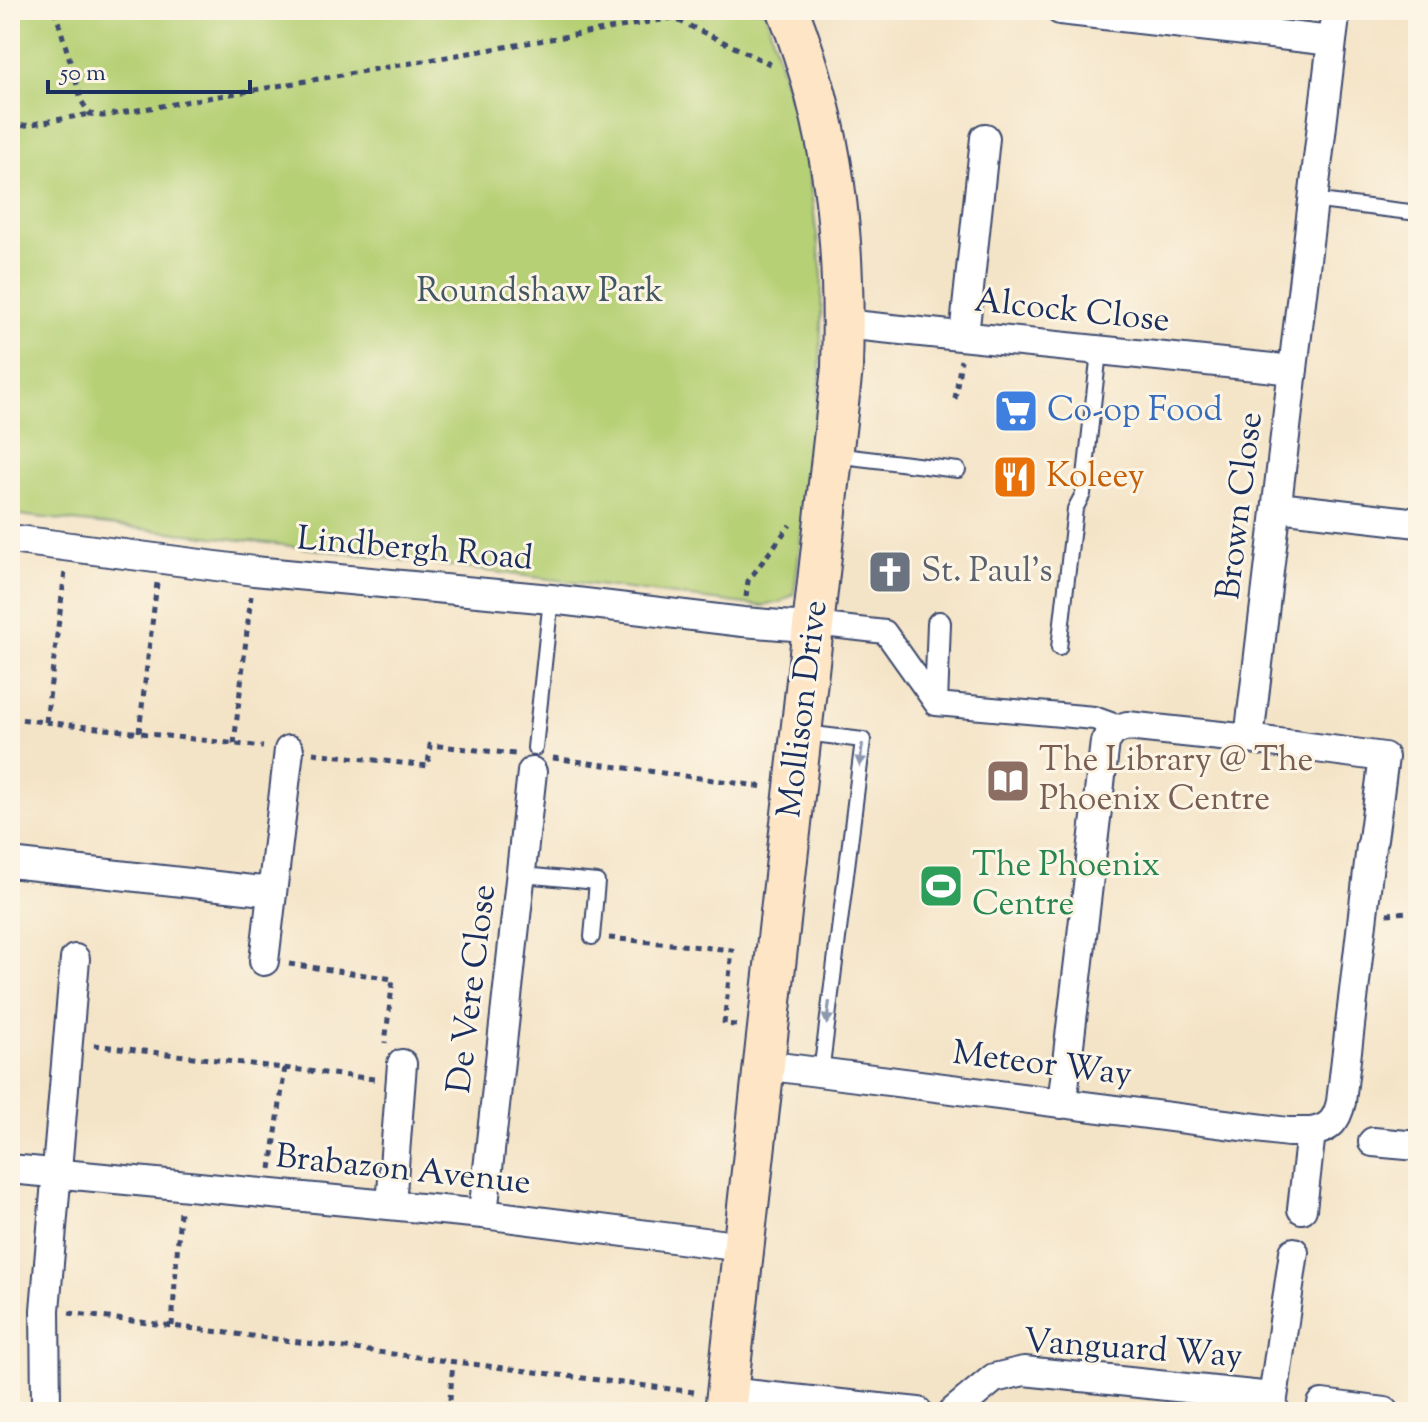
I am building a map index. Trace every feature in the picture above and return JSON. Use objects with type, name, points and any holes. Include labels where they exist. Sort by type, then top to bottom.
[{"type":"main road","name":"Mollison Drive","points":[[726,1402],[833,455],[843,324],[842,251],[831,164],[810,72],[788,10]]},
{"type":"street","points":[[1060,10],[1332,41]]},
{"type":"street","name":"Brown Close","points":[[1249,739],[1336,10]]},
{"type":"street","points":[[964,336],[985,138]]},
{"type":"street","name":"Alcock Close","points":[[843,324],[1293,370]]},
{"type":"street","points":[[1278,507],[1418,523]]},
{"type":"street","name":"Lindbergh Road","points":[[10,539],[254,571],[551,599],[743,622],[793,626],[814,624]]},
{"type":"street","points":[[936,704],[939,623]]},
{"type":"street","points":[[814,624],[885,632],[936,704],[1094,718],[1119,727],[1136,726],[1384,757],[1341,1102],[1329,1127],[1311,1132],[1302,1209]]},
{"type":"street","points":[[1062,1104],[1102,753],[1108,736],[1119,727]]},
{"type":"street","points":[[264,961],[289,750]]},
{"type":"street","name":"De Vere Close","points":[[483,1214],[534,758]]},
{"type":"street","points":[[10,863],[272,892]]},
{"type":"street","points":[[50,1412],[46,1404],[45,1310],[75,959]]},
{"type":"street","name":"De Vere Close","points":[[389,1065],[391,1205]]},
{"type":"street","name":"Meteor Way","points":[[763,1065],[1288,1132],[1311,1132]]},
{"type":"street","points":[[1373,1142],[1418,1146]]},
{"type":"street","name":"Brabazon Avenue","points":[[10,1169],[483,1214],[743,1247]]},
{"type":"street","points":[[1272,1404],[1294,1252]]},
{"type":"street","name":"Vanguard Way","points":[[953,1412],[994,1378],[1024,1371],[1272,1404]]},
{"type":"street","points":[[726,1402],[918,1412]]},
{"type":"street","points":[[1322,1404],[1385,1412]]},
{"type":"lane","points":[[1311,200],[1418,213]]},
{"type":"lane","points":[[1059,648],[1075,509],[1083,494],[1099,352]]},
{"type":"lane","points":[[833,455],[958,470]]},
{"type":"lane","points":[[534,758],[551,599]]},
{"type":"lane","points":[[801,732],[863,740],[821,1073]]},
{"type":"lane","points":[[523,875],[597,882],[592,937]]},
{"type":"path","points":[[55,10],[82,102],[90,114]]},
{"type":"path","points":[[10,128],[90,114],[103,116],[673,18],[772,65],[775,79]]},
{"type":"path","points":[[955,399],[964,336]]},
{"type":"path","points":[[743,622],[748,581],[793,521]]},
{"type":"path","points":[[46,722],[68,547]]},
{"type":"path","points":[[139,732],[160,558]]},
{"type":"path","points":[[234,744],[254,571]]},
{"type":"path","points":[[10,718],[428,766],[430,745],[795,791]]},
{"type":"path","points":[[592,937],[732,950],[724,1024]]},
{"type":"path","points":[[66,1041],[285,1067],[389,1065],[393,979],[264,961]]},
{"type":"path","points":[[268,1194],[285,1067]]},
{"type":"path","points":[[172,1326],[181,1186]]},
{"type":"path","points":[[45,1310],[717,1395],[726,1402]]},
{"type":"path","points":[[449,1412],[453,1362]]},
{"type":"green space","name":"Roundshaw Park","points":[[10,10],[765,10],[807,160],[822,275],[820,380],[794,594],[781,602],[761,606],[259,542],[10,514]]},
{"type":"place","name":"Co-op Food","points":[[1016,411]]},
{"type":"place","name":"Koleey","points":[[1015,477]]},
{"type":"place","name":"St. Paul's","points":[[890,572]]},
{"type":"place","name":"The Library @ The Phoenix Centre","points":[[1008,781]]},
{"type":"place","name":"The Phoenix Centre","points":[[941,886]]}]
